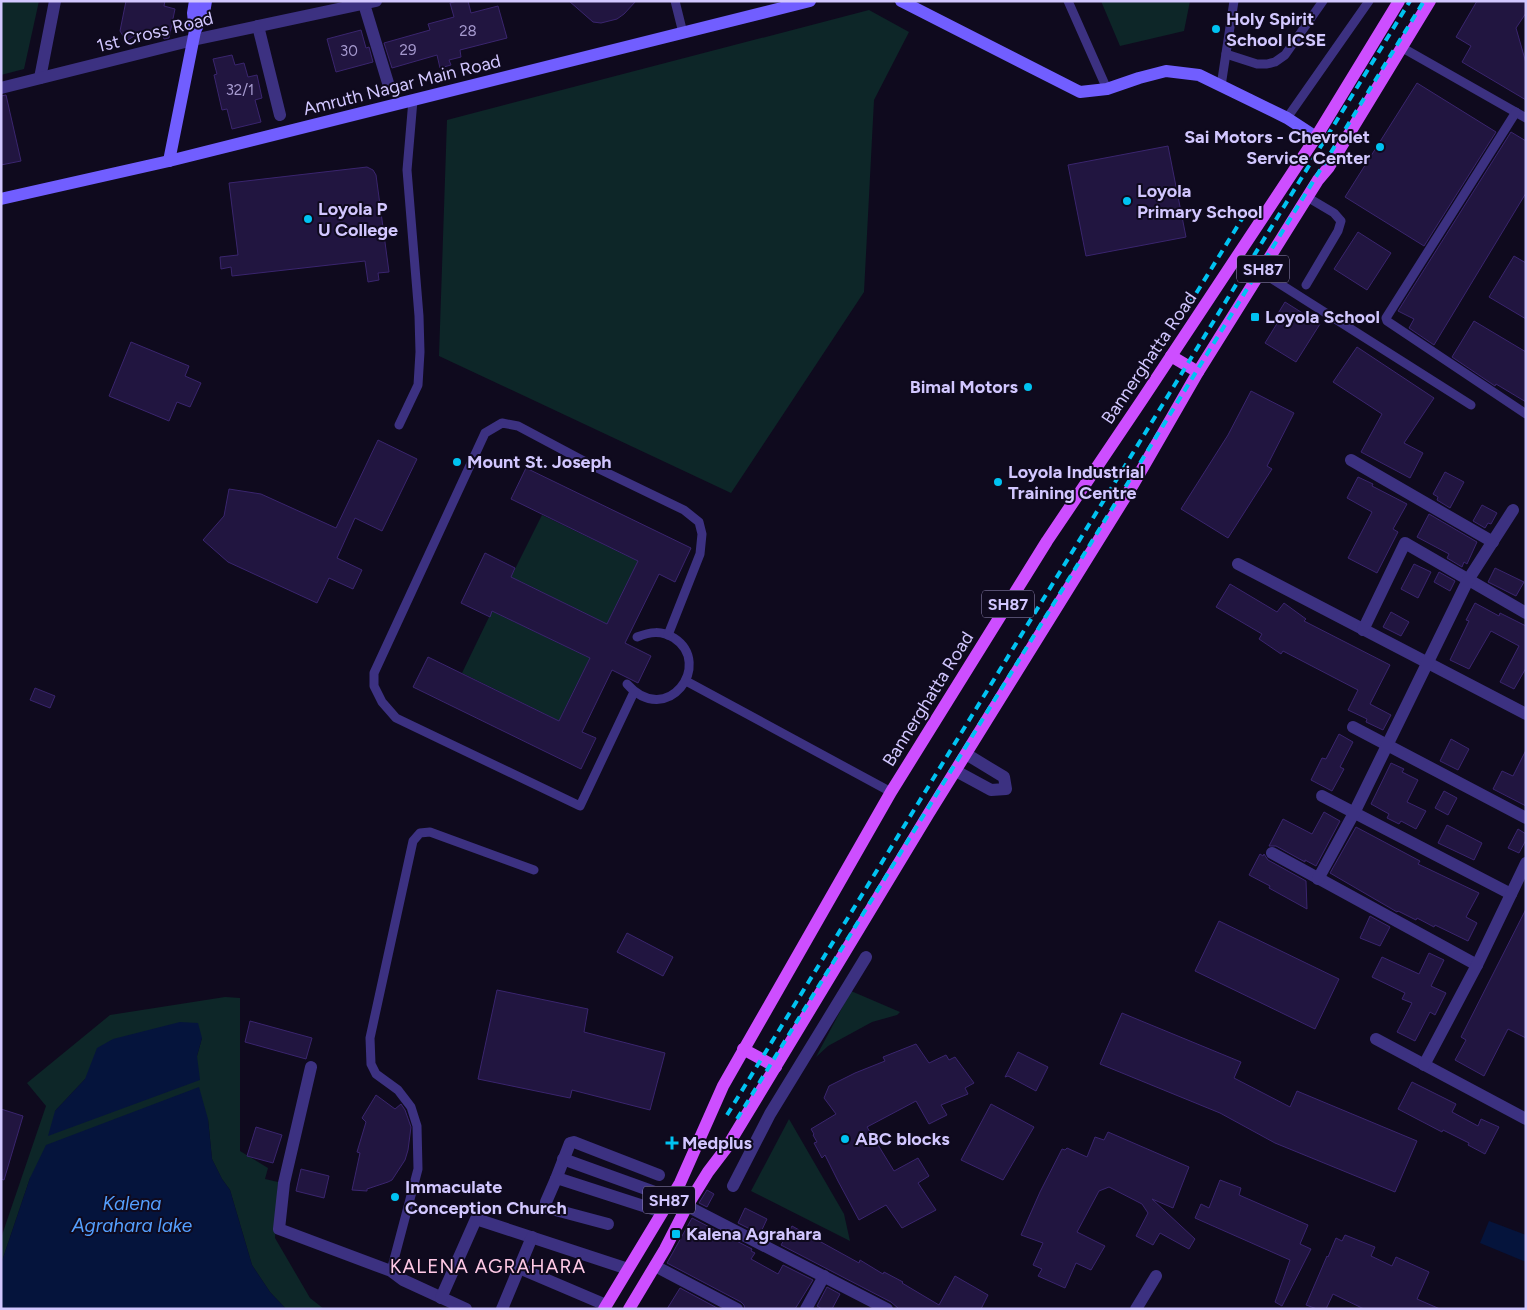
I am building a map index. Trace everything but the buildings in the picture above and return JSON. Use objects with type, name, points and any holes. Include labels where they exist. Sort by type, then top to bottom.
[{"type":"main road","points":[[194,35],[193,13],[195,1]]},
{"type":"main road","points":[[169,161],[194,35],[204,13],[206,1]]},
{"type":"main road","name":"Amruth Nagar Main Road","points":[[1,199],[169,161],[810,1]]},
{"type":"main road","points":[[900,1],[1080,92],[1106,89],[1166,71],[1199,75],[1287,118],[1316,137]]},
{"type":"main road","name":"Bannerghatta Road","points":[[605,1307],[680,1183],[723,1086],[891,792],[1047,540],[1172,356],[1316,137],[1399,1]]},
{"type":"main road","name":"SH87","points":[[687,1206],[708,1172],[727,1147],[966,754],[1134,483],[1198,372],[1308,197],[1329,167],[1430,1]]},
{"type":"main road","points":[[1172,356],[1198,372]]},
{"type":"main road","points":[[743,1049],[776,1067]]},
{"type":"main road","points":[[629,1309],[665,1249],[687,1206]]},
{"type":"street","points":[[40,78],[55,1]]},
{"type":"street","points":[[370,2],[388,83]]},
{"type":"street","name":"1st Cross Road","points":[[1,88],[194,35],[258,26],[370,2]]},
{"type":"street","points":[[258,26],[280,115]]},
{"type":"street","points":[[1351,460],[1493,542]]},
{"type":"street","points":[[1318,879],[1354,812],[1468,580],[1513,510]]},
{"type":"street","points":[[1362,630],[1405,543],[1526,613]]},
{"type":"street","points":[[1238,564],[1526,714]]},
{"type":"street","points":[[1353,727],[1526,818]]},
{"type":"street","points":[[956,771],[992,790],[1006,789],[1004,777],[966,754]]},
{"type":"street","points":[[1322,796],[1511,894]]},
{"type":"street","points":[[1272,853],[1477,965]]},
{"type":"street","points":[[1424,1065],[1477,965],[1525,865]]},
{"type":"street","points":[[734,1186],[770,1114],[866,956]]},
{"type":"street","points":[[1376,1039],[1526,1119]]},
{"type":"street","points":[[311,1067],[284,1183],[279,1229],[391,1271],[403,1280],[466,1309]]},
{"type":"street","points":[[608,1224],[546,1206],[570,1143],[578,1142],[660,1175]]},
{"type":"street","points":[[563,1159],[671,1198]]},
{"type":"street","points":[[556,1179],[560,1178],[662,1212]]},
{"type":"street","points":[[687,1206],[886,1309]]},
{"type":"street","points":[[442,1298],[476,1219],[628,1269]]},
{"type":"street","points":[[502,1309],[532,1237]]},
{"type":"street","points":[[655,1266],[737,1309]]},
{"type":"street","points":[[519,1268],[605,1307]]},
{"type":"street","points":[[806,1309],[824,1276]]},
{"type":"street","points":[[1136,1309],[1156,1276]]},
{"type":"lane","points":[[675,1],[683,33]]},
{"type":"lane","points":[[1068,1],[1106,89]]},
{"type":"lane","points":[[1221,86],[1234,1]]},
{"type":"lane","points":[[1226,54],[1257,64],[1276,62],[1285,55],[1323,1]]},
{"type":"lane","points":[[1287,118],[1369,1]]},
{"type":"lane","points":[[1401,47],[1526,118]]},
{"type":"lane","points":[[399,425],[418,385],[420,352],[419,316],[407,170],[413,100]]},
{"type":"lane","points":[[1516,112],[1386,318],[1387,321],[1526,414]]},
{"type":"lane","points":[[1306,285],[1338,231],[1341,221],[1334,213],[1308,197]]},
{"type":"lane","points":[[1261,272],[1471,405]]},
{"type":"lane","points":[[634,692],[580,806],[396,718],[382,702],[374,686],[374,672],[486,433],[502,423],[518,426],[595,467],[684,510],[699,522],[702,534],[700,554],[668,635]]},
{"type":"lane","points":[[627,684],[642,697],[652,700],[662,699],[672,696],[680,689],[686,681],[689,670],[689,659],[685,649],[677,640],[658,632],[647,633],[637,637]]},
{"type":"lane","points":[[686,681],[891,792]]},
{"type":"lane","points":[[391,1271],[418,1169],[417,1126],[411,1107],[398,1090],[376,1074],[371,1064],[370,1038],[413,841],[420,833],[430,832],[534,870]]},
{"type":"green space","points":[[1,1],[39,1],[24,69],[1,75]]},
{"type":"green space","points":[[1101,1],[1190,1],[1184,31],[1120,46]]},
{"type":"green space","points":[[869,10],[909,32],[874,100],[864,292],[731,493],[439,356],[447,120]]},
{"type":"green space","points":[[542,515],[638,561],[607,624],[511,577]]},
{"type":"green space","points":[[492,611],[590,658],[559,721],[462,673]]},
{"type":"green space","points":[[851,991],[900,1012],[897,1015],[872,1022],[828,1046],[816,1057]]},
{"type":"green space","points":[[225,997],[240,998],[240,1151],[268,1168],[265,1179],[278,1182],[275,1238],[310,1298],[324,1309],[286,1309],[270,1292],[252,1265],[230,1190],[212,1159],[208,1119],[30,1178],[1,1264],[1,1238],[46,1106],[27,1083],[110,1015]],"holes":[[[202,1038],[197,1056],[55,1111],[85,1079]]]},
{"type":"green space","points":[[789,1119],[844,1214],[850,1241],[751,1191]]},
{"type":"water","points":[[180,1022],[198,1023],[202,1038],[197,1056],[200,1080],[48,1136],[55,1111],[85,1079],[97,1048],[113,1039]]},
{"type":"water","name":"Kalena Agrahara lake","points":[[199,1087],[208,1119],[212,1159],[230,1190],[252,1265],[270,1292],[286,1309],[1,1309],[1,1264],[30,1178],[46,1145]]},
{"type":"water","points":[[1489,1221],[1526,1235],[1526,1262],[1480,1243]]},
{"type":"railway","points":[[727,1115],[1410,1]]},
{"type":"railway","points":[[737,1119],[1424,1]]},
{"type":"railway","points":[[1189,305],[1245,214]]},
{"type":"place","name":"Holy Spirit School ICSE","points":[[1216,29]]},
{"type":"place","name":"Sai Motors - Chevrolet Service Center","points":[[1380,147]]},
{"type":"place","name":"Loyola Primary School","points":[[1127,201]]},
{"type":"place","name":"Loyola P U College","points":[[308,219]]},
{"type":"place","name":"Loyola School","points":[[1255,317]]},
{"type":"place","name":"Bimal Motors","points":[[1028,387]]},
{"type":"place","name":"Mount St. Joseph","points":[[457,462]]},
{"type":"place","name":"Loyola Industrial Training Centre","points":[[998,482]]},
{"type":"place","name":"ABC blocks","points":[[845,1139]]},
{"type":"place","name":"Medplus","points":[[672,1143]]},
{"type":"place","name":"Immaculate Conception Church","points":[[395,1197]]},
{"type":"place","name":"Kalena Agrahara","points":[[676,1234]]},
{"type":"district","name":"KALENA AGRAHARA","points":[[488,1266]]}]
